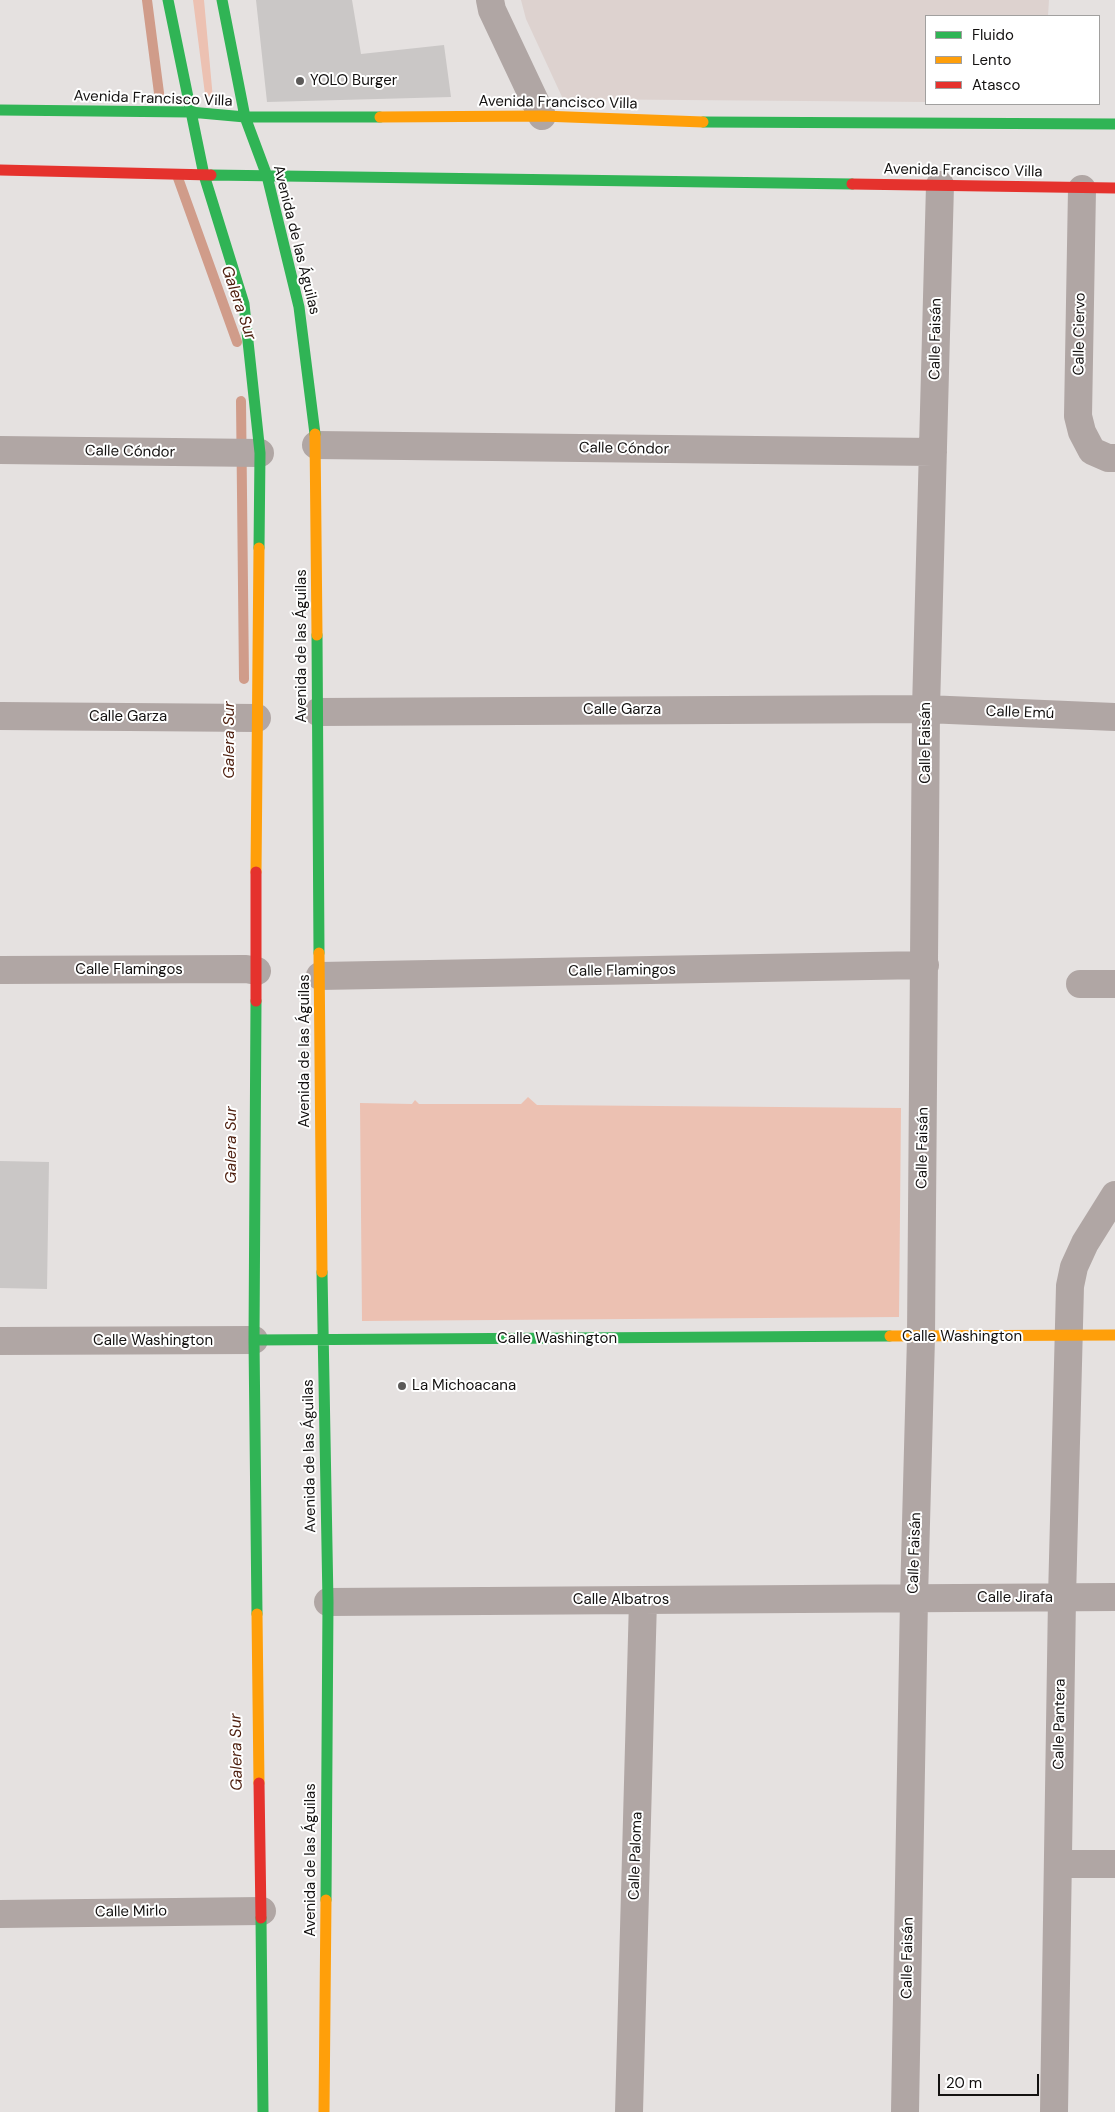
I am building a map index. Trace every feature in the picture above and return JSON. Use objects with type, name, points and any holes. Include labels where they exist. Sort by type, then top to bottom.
[{"type":"street","points":[[168,0],[204,175],[244,304],[260,453],[254,1340],[263,2112]]},
{"type":"street","name":"Avenida de las Águilas","points":[[222,0],[246,117],[267,176],[300,307],[316,446],[322,1340],[328,1602],[324,2112]]},
{"type":"street","points":[[490,0],[492,10],[542,116]]},
{"type":"street","name":"Avenida Francisco Villa","points":[[0,110],[190,112],[246,117],[542,116],[680,122],[1115,124]]},
{"type":"street","name":"Avenida Francisco Villa","points":[[0,170],[176,172],[204,175],[1115,188]]},
{"type":"street","name":"Calle Faisán","points":[[905,2112],[914,1598],[922,1337],[926,709],[940,185]]},
{"type":"street","name":"Calle Ciervo","points":[[1082,189],[1078,416],[1082,432],[1092,450],[1108,458],[1115,458]]},
{"type":"street","name":"Calle Cóndor","points":[[316,446],[933,452]]},
{"type":"street","name":"Calle Cóndor","points":[[0,450],[260,453]]},
{"type":"street","name":"Calle Garza","points":[[318,712],[926,709]]},
{"type":"street","name":"Calle Emú","points":[[926,709],[1115,717]]},
{"type":"street","name":"Calle Garza","points":[[0,716],[257,718]]},
{"type":"street","name":"Calle Flamingos","points":[[320,976],[925,965]]},
{"type":"street","name":"Calle Flamingos","points":[[0,970],[246,969],[257,971]]},
{"type":"street","points":[[1080,984],[1115,984]]},
{"type":"street","name":"Calle Pantera","points":[[1054,2112],[1062,1598],[1070,1286],[1074,1267],[1085,1243],[1115,1195]]},
{"type":"street","name":"Calle Washington","points":[[0,1341],[1115,1335]]},
{"type":"street","name":"Calle Jirafa","points":[[914,1598],[1115,1597]]},
{"type":"street","name":"Calle Albatros","points":[[328,1602],[914,1598]]},
{"type":"street","name":"Calle Paloma","points":[[629,2112],[643,1600]]},
{"type":"street","points":[[1058,1864],[1115,1864]]},
{"type":"street","name":"Calle Mirlo","points":[[0,1914],[262,1911]]},
{"type":"shaded area","points":[[193,0],[204,0],[213,99],[206,102]]},
{"type":"shaded area","points":[[521,0],[1049,0],[1048,15],[925,15],[925,102],[563,99],[526,19]]},
{"type":"shaded area","points":[[528,1097],[537,1105],[901,1108],[899,1317],[362,1321],[360,1103],[412,1104],[415,1100],[419,1104],[521,1104]]},
{"type":"building","points":[[256,0],[352,0],[361,54],[444,45],[451,97],[267,102]]},
{"type":"building","points":[[0,1161],[49,1162],[47,1289],[0,1288]]},
{"type":"waterway","name":"Galera Sur","points":[[147,0],[159,93]]},
{"type":"waterway","name":"Galera Sur","points":[[178,178],[237,342]]},
{"type":"waterway","name":"Galera Sur","points":[[241,401],[244,679]]},
{"type":"traffic: fast","points":[[168,0],[204,175],[244,304],[260,453],[259,548]]},
{"type":"traffic: fast","points":[[222,0],[245,117],[267,176],[299,307],[315,434]]},
{"type":"traffic: fast","points":[[0,110],[190,112],[245,117],[380,117]]},
{"type":"traffic: fast","points":[[703,122],[1115,124]]},
{"type":"traffic: fast","points":[[211,175],[852,184]]},
{"type":"traffic: fast","points":[[317,635],[319,953]]},
{"type":"traffic: fast","points":[[256,1001],[254,1340],[257,1614]]},
{"type":"traffic: fast","points":[[322,1272],[328,1602],[326,1900]]},
{"type":"traffic: fast","points":[[254,1340],[890,1336]]},
{"type":"traffic: fast","points":[[261,1918],[263,2112]]},
{"type":"traffic: slow","points":[[380,117],[542,116],[703,122]]},
{"type":"traffic: slow","points":[[315,434],[317,635]]},
{"type":"traffic: slow","points":[[256,872],[259,548]]},
{"type":"traffic: slow","points":[[319,953],[322,1272]]},
{"type":"traffic: slow","points":[[890,1336],[1115,1335]]},
{"type":"traffic: slow","points":[[257,1614],[259,1783]]},
{"type":"traffic: slow","points":[[324,2112],[326,1900]]},
{"type":"traffic: jam","points":[[0,170],[211,175]]},
{"type":"traffic: jam","points":[[852,184],[1115,188]]},
{"type":"traffic: jam","points":[[256,872],[256,1001]]},
{"type":"traffic: jam","points":[[259,1783],[261,1918]]},
{"type":"place","name":"YOLO Burger","points":[[300,81]]},
{"type":"place","name":"La Michoacana","points":[[402,1386]]}]
